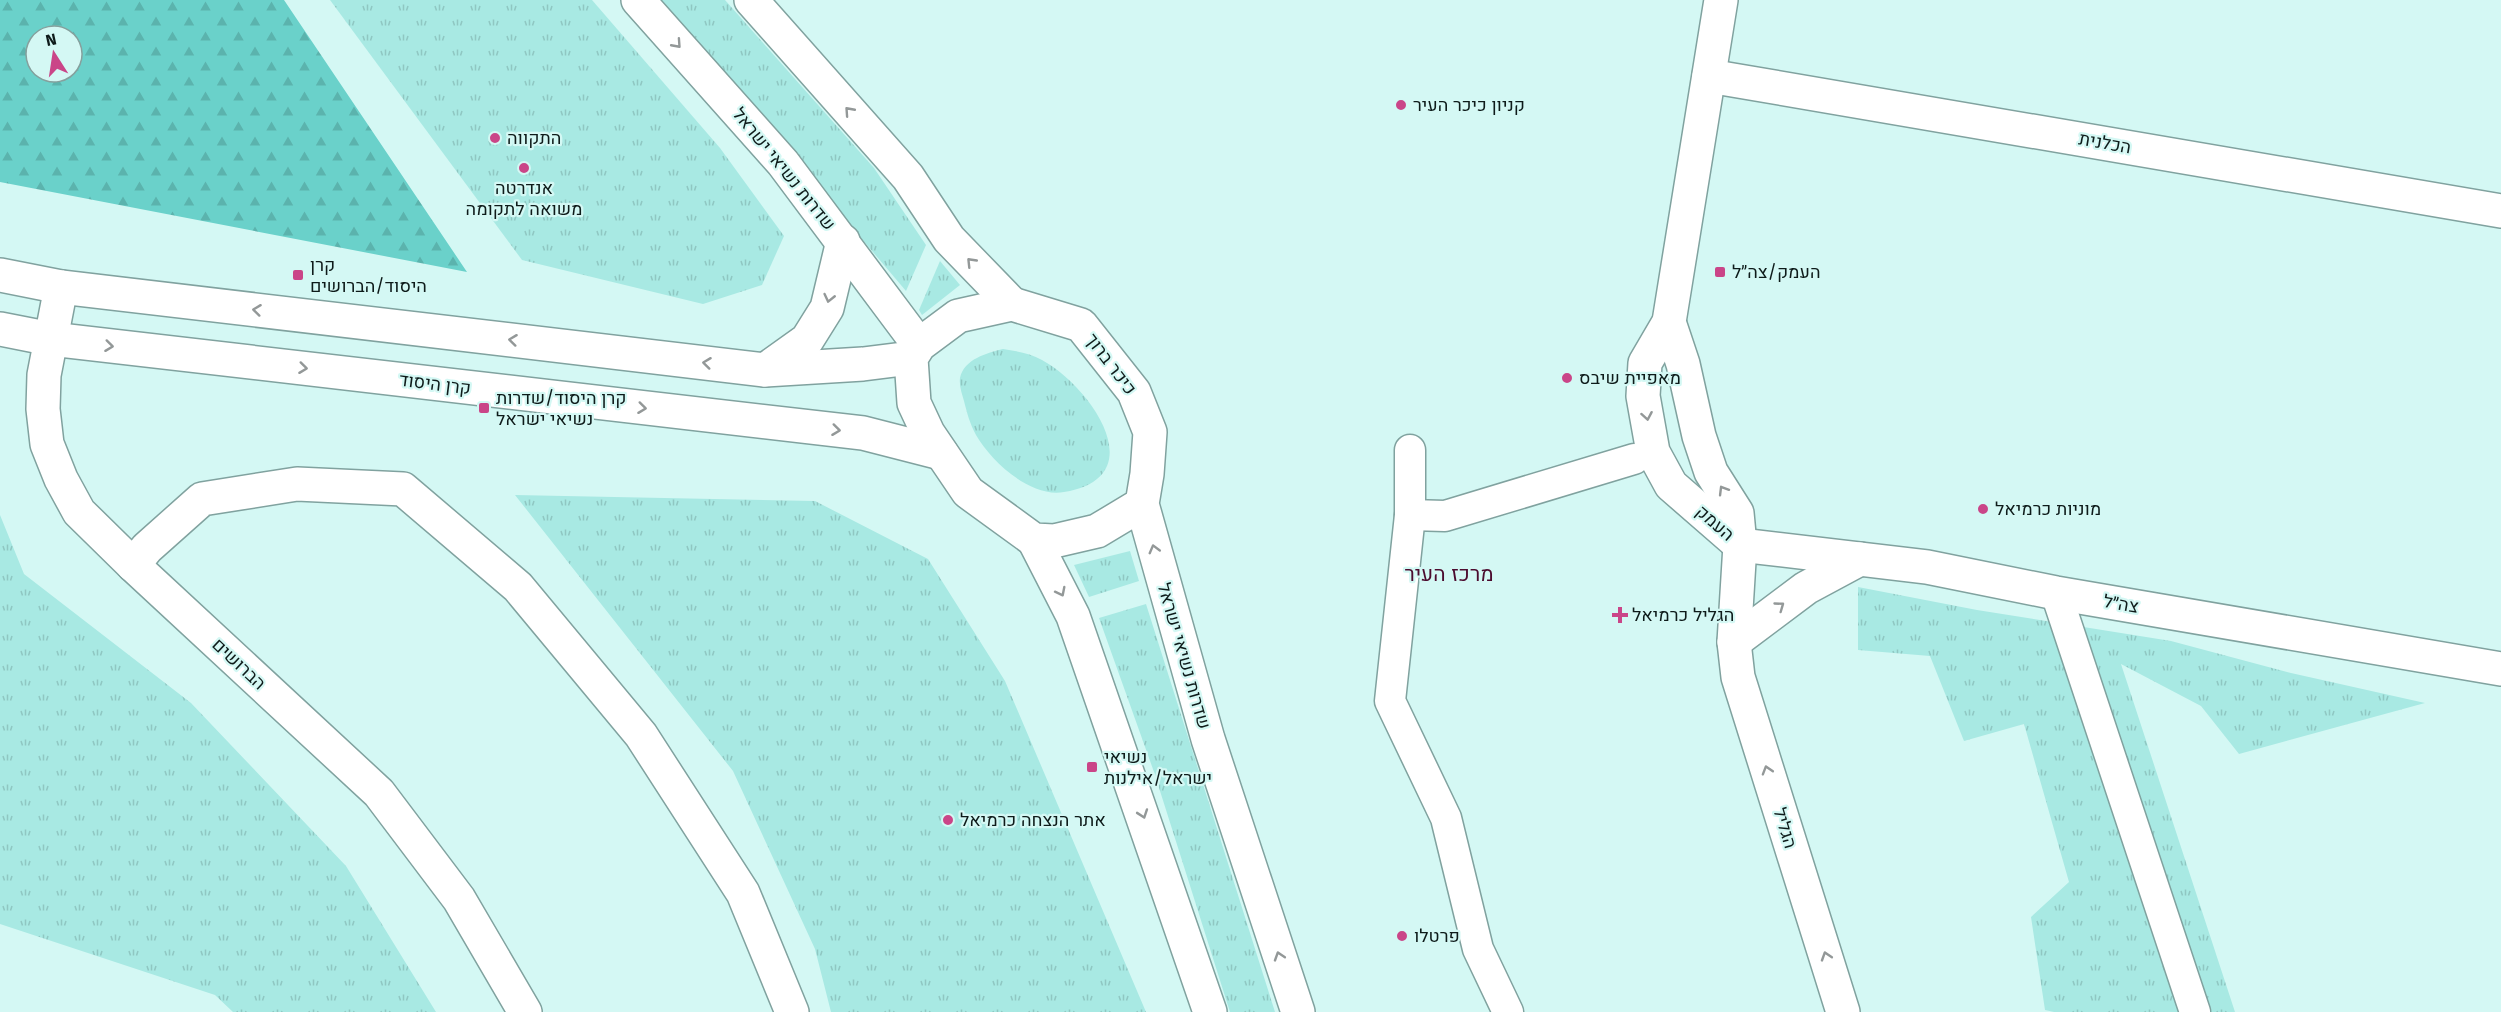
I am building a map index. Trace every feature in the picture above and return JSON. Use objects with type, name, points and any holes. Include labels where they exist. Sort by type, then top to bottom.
[{"type":"street","name":"שדרות נשיאי ישראל","points":[[638,0],[783,163],[843,241],[915,352]]},
{"type":"street","points":[[751,0],[908,177],[949,239],[1012,304]]},
{"type":"street","name":"העמק","points":[[1721,0],[1669,322],[1645,363],[1643,396],[1653,452],[1671,485],[1740,545]]},
{"type":"street","name":"הכלנית","points":[[1709,76],[2501,212]]},
{"type":"street","points":[[765,370],[807,340],[827,308],[843,241]]},
{"type":"street","points":[[0,275],[61,287],[765,370],[863,364],[915,352],[914,403],[928,433],[968,492],[1034,540],[1073,616],[1210,1012]]},
{"type":"street","name":"הברושים","points":[[61,287],[44,375],[47,444],[61,479],[79,512],[379,794],[459,898],[525,1012]]},
{"type":"street","name":"כיכר ברוך","points":[[915,352],[958,316],[1012,304],[1081,325],[1134,392],[1150,432],[1142,504]]},
{"type":"street","name":"העמק","points":[[1669,322],[1683,364],[1699,436],[1711,472],[1737,513],[1740,545]]},
{"type":"street","name":"קרן היסוד","points":[[0,329],[51,339],[851,432],[898,440],[941,453]]},
{"type":"street","points":[[1410,450],[1410,515],[1390,701],[1446,818],[1478,949],[1508,1012]]},
{"type":"street","points":[[1410,515],[1445,516],[1634,459]]},
{"type":"street","points":[[133,565],[147,548],[202,499],[297,484],[403,489],[518,587],[641,735],[743,894],[792,1012]]},
{"type":"street","name":"שדרות נשיאי ישראל","points":[[1142,504],[1208,739],[1298,1012]]},
{"type":"street","points":[[1034,540],[1054,541],[1097,531],[1142,504]]},
{"type":"street","name":"צה״ל","points":[[1740,545],[1927,567],[2056,593],[2501,669]]},
{"type":"street","name":"הגליל","points":[[1740,545],[1734,642],[1738,677],[1843,1012]]},
{"type":"street","points":[[1734,642],[1806,588],[1860,559]]},
{"type":"street","points":[[2056,593],[2195,1012]]},
{"type":"green space","points":[[0,0],[284,0],[467,272],[0,182]]},
{"type":"green space","points":[[330,0],[592,0],[720,148],[784,236],[762,285],[703,304],[522,260]]},
{"type":"green space","points":[[659,0],[725,0],[874,168],[926,245],[906,291]]},
{"type":"green space","points":[[940,261],[960,285],[922,315],[919,310]]},
{"type":"green space","points":[[1003,349],[1028,354],[1042,360],[1078,389],[1094,409],[1105,430],[1110,450],[1106,469],[1091,483],[1064,492],[1038,489],[1013,476],[1001,466],[976,435],[970,423],[961,390],[962,371],[983,355]]},
{"type":"green space","points":[[515,495],[815,501],[928,559],[1005,681],[1146,1012],[831,1012],[815,949],[733,771]]},
{"type":"green space","points":[[0,515],[24,574],[191,703],[346,866],[436,1012],[233,1012],[215,995],[0,924]]},
{"type":"green space","points":[[1130,551],[1139,581],[1089,597],[1074,565]]},
{"type":"green space","points":[[1858,587],[1977,610],[2171,641],[2291,673],[2425,703],[2239,754],[2201,706],[2121,664],[2235,1012],[2054,1012],[2045,1010],[2031,917],[2069,882],[2024,724],[1964,741],[1930,656],[1858,650]]},
{"type":"green space","points":[[1146,604],[1275,1012],[1230,1012],[1154,772],[1099,618]]},
{"type":"place","name":"קניון כיכר העיר","points":[[1401,105]]},
{"type":"place","name":"התקווה","points":[[495,138]]},
{"type":"place","name":"אנדרטה משואה לתקומה","points":[[524,168]]},
{"type":"place","name":"העמק/צה״ל","points":[[1720,272]]},
{"type":"place","name":"קרן היסוד/הברושים","points":[[298,275]]},
{"type":"place","name":"מאפיית שיבס","points":[[1567,378]]},
{"type":"place","name":"קרן היסוד/שדרות נשיאי ישראל","points":[[484,408]]},
{"type":"place","name":"מוניות כרמיאל","points":[[1983,509]]},
{"type":"place","name":"הגליל כרמיאל","points":[[1620,615]]},
{"type":"place","name":"נשיאי ישראל/אילנות","points":[[1092,767]]},
{"type":"place","name":"אתר הנצחה כרמיאל","points":[[948,820]]},
{"type":"place","name":"פרטלו","points":[[1402,936]]},
{"type":"district","name":"מרכז העיר","points":[[1449,574]]}]
